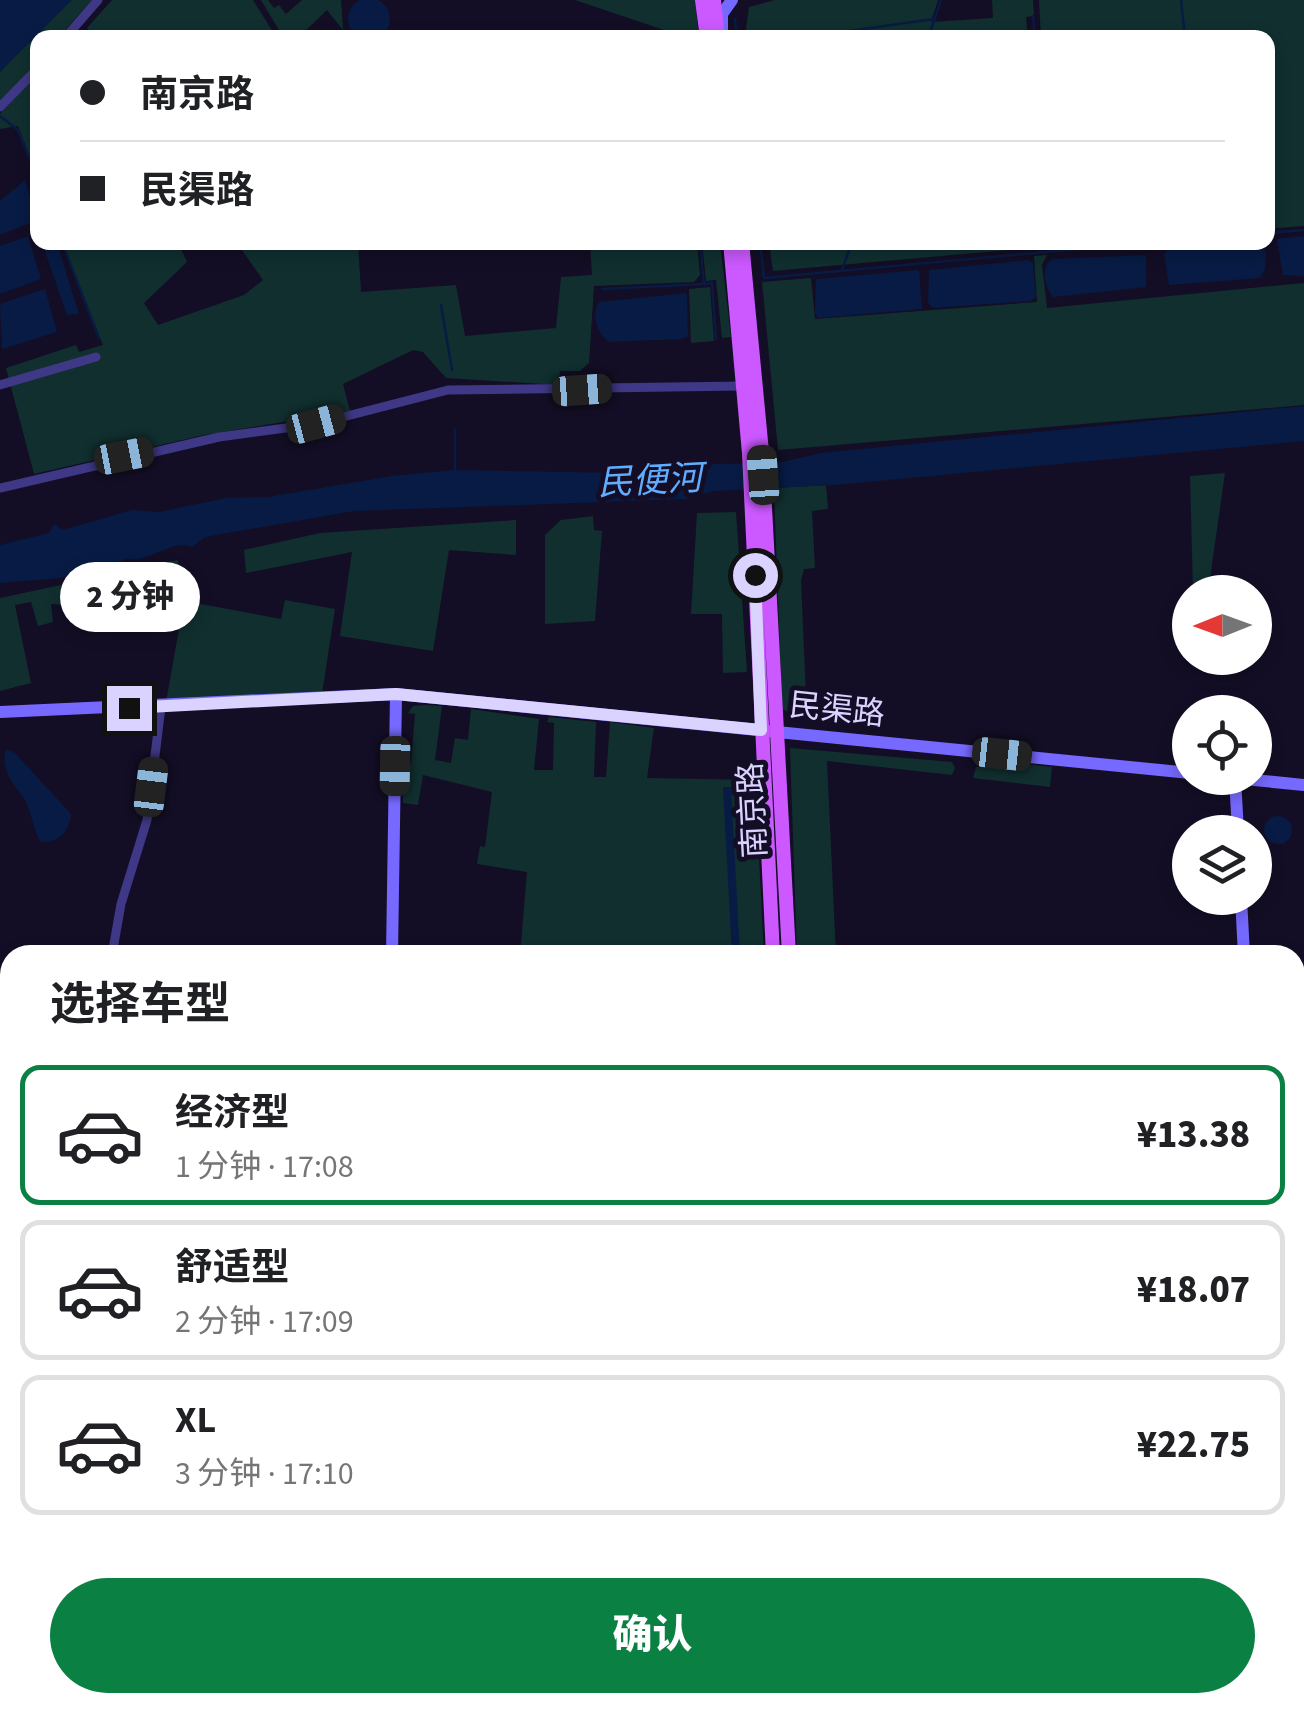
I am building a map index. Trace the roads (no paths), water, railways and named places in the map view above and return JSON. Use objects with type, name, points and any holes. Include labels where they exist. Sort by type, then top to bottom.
[{"type":"main road","points":[[702,0],[706,30]]},
{"type":"main road","points":[[714,0],[719,30]]},
{"type":"main road","name":"南京路","points":[[731,250],[755,453]]},
{"type":"main road","name":"南京路","points":[[742,250],[769,731],[773,945]]},
{"type":"main road","name":"南京路","points":[[769,731],[788,945]]},
{"type":"street","points":[[71,30],[98,0]]},
{"type":"street","points":[[721,30],[722,14],[732,0]]},
{"type":"street","points":[[0,107],[30,76]]},
{"type":"street","points":[[0,386],[96,357]]},
{"type":"street","points":[[0,488],[219,437],[316,424],[448,390],[744,386]]},
{"type":"street","points":[[392,945],[396,694]]},
{"type":"street","name":"民渠路","points":[[0,712],[396,694],[1172,771]]},
{"type":"street","points":[[114,945],[121,904],[147,820],[162,706]]},
{"type":"street","points":[[1272,782],[1304,785]]},
{"type":"street","points":[[1242,915],[1243,945]]},
{"type":"water","points":[[0,0],[72,0],[42,30],[30,30],[30,42],[0,72]]},
{"type":"water","points":[[361,0],[377,0],[388,11],[386,30],[350,27],[350,11]]},
{"type":"water","points":[[25,180],[30,197],[30,223],[0,235],[0,201]]},
{"type":"water","points":[[28,236],[41,279],[0,294],[0,246]]},
{"type":"water","points":[[1304,236],[1304,276],[1283,275],[1277,239]]},
{"type":"water","points":[[44,250],[59,250],[79,314],[67,315]]},
{"type":"water","points":[[1168,250],[1264,250],[1265,269],[1260,278],[1169,285],[1164,254]]},
{"type":"water","points":[[1146,255],[1146,287],[1053,297],[1046,283],[1046,267],[1052,259]]},
{"type":"water","points":[[1028,260],[1033,263],[1036,297],[1030,301],[933,308],[928,303],[929,270]]},
{"type":"water","points":[[919,270],[922,309],[818,318],[815,313],[816,279]]},
{"type":"water","points":[[45,289],[57,332],[2,349],[0,304]]},
{"type":"water","points":[[687,293],[688,336],[682,339],[609,342],[598,329],[595,318],[599,302]]},
{"type":"water","name":"民便河","points":[[1304,406],[1304,441],[835,485],[714,491],[686,499],[354,511],[205,537],[192,547],[176,546],[145,558],[60,578],[0,583],[0,545],[49,533],[54,524],[63,530],[132,510],[159,512],[226,498],[268,497],[392,476],[455,470],[623,473],[703,464],[778,463],[821,453]]},
{"type":"water","points":[[6,749],[15,753],[71,814],[66,831],[58,838],[41,842],[26,802],[6,769]]},
{"type":"water","points":[[723,787],[731,787],[739,945],[731,945]]},
{"type":"water","points":[[1272,817],[1284,817],[1291,824],[1288,840],[1272,843]]},
{"type":"waterway","points":[[931,30],[941,0]]},
{"type":"waterway","points":[[1181,0],[1184,30]]},
{"type":"waterway","points":[[1033,16],[1034,30]]},
{"type":"waterway","points":[[735,19],[736,30]]},
{"type":"waterway","points":[[856,30],[934,19]]},
{"type":"waterway","points":[[0,116],[18,130],[30,160]]},
{"type":"waterway","points":[[1275,232],[1304,230]]},
{"type":"waterway","points":[[65,250],[99,338]]},
{"type":"waterway","points":[[701,250],[704,284],[712,283],[716,339]]},
{"type":"waterway","points":[[761,250],[764,278],[1068,250]]},
{"type":"waterway","points":[[842,270],[849,250]]},
{"type":"waterway","points":[[602,289],[704,284]]},
{"type":"waterway","points":[[441,305],[452,370]]},
{"type":"waterway","points":[[455,429],[455,473]]}]
